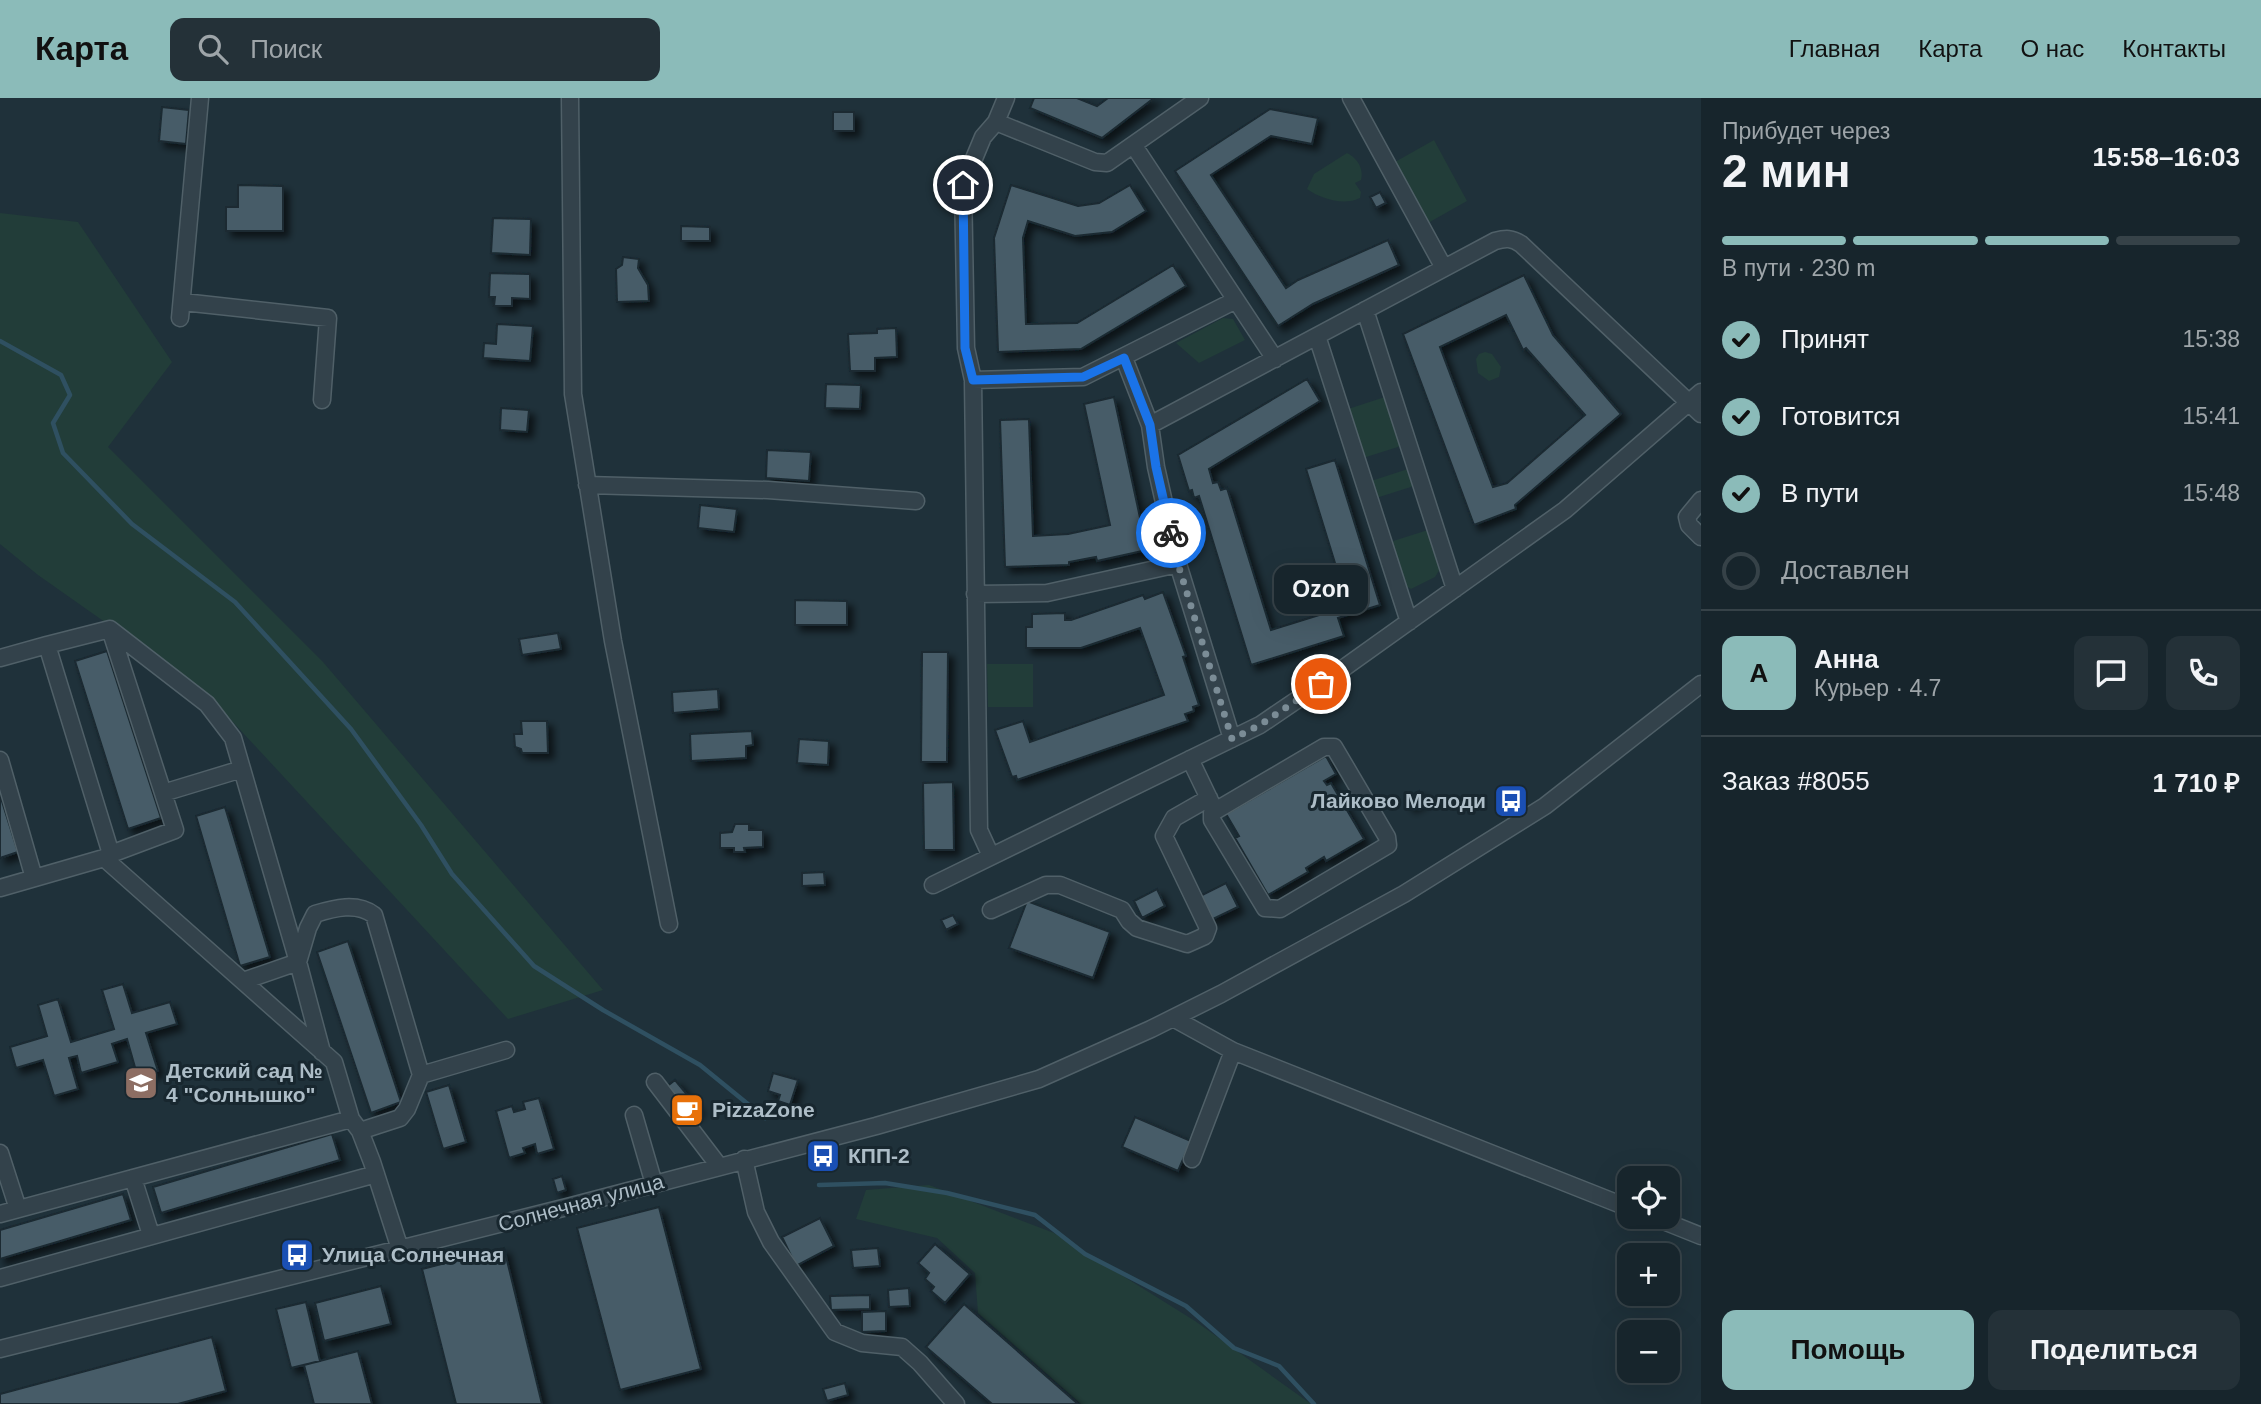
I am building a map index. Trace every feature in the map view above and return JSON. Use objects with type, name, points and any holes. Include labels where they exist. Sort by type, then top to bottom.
[{"type":"street","points":[[200,98],[181,310],[328,318],[322,400]]},
{"type":"street","points":[[570,98],[573,394],[612,641],[669,924]]},
{"type":"street","points":[[991,856],[979,830],[973,380],[965,348],[963,185],[983,137],[996,122],[1006,98]]},
{"type":"street","points":[[996,122],[1101,164],[1112,161],[1134,146],[1145,134],[1200,98]]},
{"type":"street","points":[[1351,98],[1444,268]]},
{"type":"street","points":[[1134,146],[1275,359]]},
{"type":"street","points":[[933,885],[1260,725],[1565,510],[1697,403],[1514,240],[1505,239],[1495,241],[1150,425]]},
{"type":"street","points":[[973,380],[1083,377],[1236,300]]},
{"type":"street","points":[[1365,310],[1455,589]]},
{"type":"street","points":[[1317,336],[1409,622]]},
{"type":"street","points":[[1124,358],[1150,425],[1156,467],[1178,564],[1232,739]]},
{"type":"street","points":[[587,485],[768,490],[916,501]]},
{"type":"street","points":[[1701,500],[1687,517],[1689,525],[1701,537]]},
{"type":"street","points":[[975,594],[1047,593],[1178,564]]},
{"type":"street","points":[[0,658],[110,629]]},
{"type":"street","points":[[110,629],[207,704],[233,738],[322,1052]]},
{"type":"street","points":[[0,888],[108,856],[175,830],[110,629]]},
{"type":"street","points":[[47,645],[108,856],[334,1062],[355,1125],[376,1174],[400,1249]]},
{"type":"street","name":"Солнечная улица","points":[[0,1349],[654,1184],[876,1126],[1039,1079],[1221,994],[1404,894],[1565,790],[1701,684]]},
{"type":"street","points":[[991,910],[1046,885],[1060,885],[1122,910],[1137,928],[1182,944],[1192,943],[1205,936],[1208,928],[1164,836],[1174,818],[1212,804],[1329,746],[1337,751],[1387,837],[1388,845],[1280,909],[1262,906],[1212,820],[1212,804],[1190,759]]},
{"type":"street","points":[[0,760],[34,877]]},
{"type":"street","points":[[163,793],[242,768]]},
{"type":"street","points":[[0,1214],[133,1178],[355,1125],[400,1118],[421,1075],[374,915],[367,910],[351,907],[334,908],[315,914],[298,962]]},
{"type":"street","points":[[243,981],[298,962]]},
{"type":"street","points":[[1173,1018],[1233,1051],[1617,1203]]},
{"type":"street","points":[[421,1075],[506,1050]]},
{"type":"street","points":[[1192,1159],[1233,1051]]},
{"type":"street","points":[[655,1082],[719,1166]]},
{"type":"street","points":[[634,1115],[654,1184]]},
{"type":"street","points":[[0,1153],[18,1209]]},
{"type":"street","points":[[744,1160],[756,1212],[771,1242],[835,1332],[862,1343],[902,1347],[956,1404]]},
{"type":"street","points":[[0,1278],[376,1174]]},
{"type":"street","points":[[133,1178],[151,1235]]},
{"type":"street","points":[[1680,1228],[1701,1237]]},
{"type":"green space","points":[[1434,140],[1467,201],[1428,223],[1395,162]]},
{"type":"green space","points":[[1347,153],[1361,168],[1361,180],[1355,183],[1361,192],[1360,198],[1333,200],[1307,189],[1314,174]]},
{"type":"green space","points":[[0,213],[78,222],[172,362],[108,447],[323,662],[603,990],[508,1019],[207,694],[38,575],[0,544]]},
{"type":"green space","points":[[1223,318],[1233,319],[1245,340],[1199,363],[1176,343]]},
{"type":"green space","points":[[1479,354],[1492,354],[1501,367],[1499,377],[1489,381],[1478,373],[1476,359]]},
{"type":"green space","points":[[1385,397],[1401,446],[1363,458],[1348,409]]},
{"type":"green space","points":[[1408,469],[1414,486],[1376,498],[1371,481]]},
{"type":"green space","points":[[1428,530],[1440,569],[1435,577],[1411,589],[1404,585],[1390,542]]},
{"type":"green space","points":[[987,664],[1033,664],[1033,707],[988,707]]},
{"type":"green space","points":[[929,1185],[1054,1233],[1195,1321],[1311,1404],[1081,1404],[978,1313],[975,1273],[937,1238],[856,1219],[866,1190]]},
{"type":"building","points":[[1034,98],[1077,98],[1097,106],[1108,98],[1154,98],[1102,138],[1030,108]]},
{"type":"building","points":[[162,107],[189,110],[186,144],[159,141]]},
{"type":"building","points":[[1270,109],[1318,118],[1312,144],[1271,136],[1211,175],[1286,288],[1298,280],[1388,240],[1399,265],[1313,304],[1278,326],[1175,171]]},
{"type":"building","points":[[833,112],[854,112],[854,131],[833,131]]},
{"type":"building","points":[[238,185],[283,186],[283,231],[226,231],[226,207],[238,207]]},
{"type":"building","points":[[1011,185],[1078,206],[1099,203],[1130,185],[1146,211],[1112,232],[1075,236],[1028,221],[1023,238],[1026,324],[1077,323],[1173,265],[1186,286],[1081,349],[998,352],[994,238]]},
{"type":"building","points":[[1380,192],[1386,203],[1376,208],[1370,197]]},
{"type":"building","points":[[493,218],[531,219],[530,255],[491,253]]},
{"type":"building","points":[[681,226],[710,227],[710,241],[681,241]]},
{"type":"building","points":[[623,257],[639,259],[638,268],[648,285],[649,301],[617,302],[616,269],[622,265]]},
{"type":"building","points":[[490,273],[530,274],[530,299],[512,298],[512,306],[494,306],[495,297],[489,297]]},
{"type":"building","points":[[1524,275],[1553,335],[1621,414],[1515,505],[1516,509],[1474,525],[1403,334]],"holes":[[[1506,315],[1523,350],[1526,348],[1585,415],[1507,483],[1493,487],[1440,347]]]},
{"type":"building","points":[[497,324],[533,326],[530,361],[483,358],[484,343],[496,344]]},
{"type":"building","points":[[896,328],[897,357],[875,358],[875,371],[850,371],[848,334],[877,333],[877,329]]},
{"type":"building","points":[[1307,379],[1320,401],[1209,469],[1213,483],[1218,482],[1221,490],[1227,488],[1271,630],[1335,610],[1330,593],[1343,589],[1306,469],[1335,460],[1380,605],[1338,618],[1344,636],[1251,665],[1199,496],[1194,498],[1192,490],[1189,491],[1178,455]]},
{"type":"building","points":[[826,384],[861,385],[860,409],[825,408]]},
{"type":"building","points":[[1114,397],[1147,550],[1097,561],[1096,557],[1069,562],[1069,565],[1005,567],[1000,420],[1029,419],[1033,536],[1068,534],[1110,525],[1084,404]]},
{"type":"building","points":[[501,408],[529,410],[527,432],[500,430]]},
{"type":"building","points":[[767,450],[811,452],[809,481],[766,478]]},
{"type":"building","points":[[700,505],[737,509],[734,532],[698,528]]},
{"type":"building","points":[[1163,592],[1186,656],[1183,657],[1199,705],[1193,707],[1194,711],[1185,714],[1188,721],[1017,780],[1016,776],[1012,777],[995,730],[1023,721],[1030,742],[1164,695],[1140,628],[1081,648],[1026,648],[1026,627],[1032,627],[1032,614],[1065,613],[1065,620],[1071,620],[1143,595],[1145,599]]},
{"type":"building","points":[[795,600],[847,601],[847,625],[795,625]]},
{"type":"building","points":[[558,633],[561,649],[522,655],[519,639]]},
{"type":"building","points":[[107,651],[161,818],[128,829],[75,661]]},
{"type":"building","points":[[922,652],[948,652],[947,762],[921,762]]},
{"type":"building","points":[[718,689],[719,709],[673,713],[672,692]]},
{"type":"building","points":[[521,721],[547,721],[548,753],[522,753],[521,749],[515,747],[514,734],[522,734]]},
{"type":"building","points":[[752,731],[753,745],[746,746],[746,758],[691,761],[690,734]]},
{"type":"building","points":[[799,739],[829,741],[828,765],[797,763]]},
{"type":"building","points":[[1326,756],[1336,774],[1324,781],[1327,785],[1331,783],[1364,839],[1326,861],[1324,857],[1306,868],[1308,872],[1268,895],[1235,838],[1239,836],[1226,814]]},
{"type":"building","points":[[953,782],[954,850],[924,850],[923,783]]},
{"type":"building","points":[[1419,791],[1424,799],[1410,807],[1405,799]]},
{"type":"building","points":[[0,795],[18,852],[0,858]]},
{"type":"building","points":[[225,807],[270,957],[240,966],[196,816]]},
{"type":"building","points":[[735,824],[749,824],[749,830],[763,830],[763,847],[744,848],[745,852],[734,852],[734,848],[720,848],[720,833],[732,832]]},
{"type":"building","points":[[824,872],[825,885],[802,886],[802,873]]},
{"type":"building","points":[[1226,883],[1238,907],[1211,920],[1200,896]]},
{"type":"building","points":[[1157,889],[1165,906],[1142,918],[1134,901]]},
{"type":"building","points":[[1027,901],[1110,932],[1093,978],[1009,948]]},
{"type":"building","points":[[953,915],[958,924],[946,930],[941,920]]},
{"type":"building","points":[[348,941],[401,1102],[371,1113],[317,952]]},
{"type":"building","points":[[123,984],[132,1013],[170,1002],[177,1024],[146,1033],[158,1071],[138,1078],[127,1039],[112,1044],[118,1062],[81,1073],[77,1056],[69,1058],[78,1089],[54,1096],[43,1060],[16,1068],[10,1047],[47,1036],[38,1005],[58,999],[71,1042],[114,1029],[102,990]]},
{"type":"building","points":[[773,1073],[798,1080],[790,1105],[778,1101],[780,1095],[768,1091]]},
{"type":"building","points":[[675,1080],[699,1109],[689,1117],[665,1088]]},
{"type":"building","points":[[449,1085],[466,1142],[443,1149],[426,1092]]},
{"type":"building","points":[[539,1098],[554,1149],[537,1154],[535,1144],[523,1148],[525,1153],[509,1158],[496,1111],[512,1106],[514,1112],[525,1109],[523,1102]]},
{"type":"building","points":[[1135,1117],[1191,1141],[1178,1171],[1122,1147]]},
{"type":"building","points":[[332,1134],[340,1160],[161,1213],[153,1187]]},
{"type":"building","points":[[562,1176],[566,1190],[557,1193],[553,1179]]},
{"type":"building","points":[[123,1194],[131,1220],[0,1259],[0,1230]]},
{"type":"building","points":[[659,1207],[701,1369],[620,1390],[577,1228]]},
{"type":"building","points":[[820,1218],[834,1246],[796,1266],[782,1237]]},
{"type":"building","points":[[935,1244],[970,1274],[945,1303],[931,1291],[934,1287],[925,1279],[929,1273],[918,1263]]},
{"type":"building","points":[[504,1248],[542,1404],[456,1404],[422,1269]]},
{"type":"building","points":[[878,1248],[880,1266],[853,1268],[851,1250]]},
{"type":"building","points":[[381,1286],[391,1324],[324,1341],[315,1303]]},
{"type":"building","points":[[909,1288],[910,1306],[889,1307],[888,1290]]},
{"type":"building","points":[[870,1295],[870,1309],[831,1310],[830,1296]]},
{"type":"building","points":[[306,1302],[320,1361],[291,1368],[276,1309]]},
{"type":"building","points":[[964,1304],[1078,1404],[992,1404],[926,1347]]},
{"type":"building","points":[[886,1311],[886,1331],[862,1332],[862,1312]]},
{"type":"building","points":[[212,1337],[226,1391],[178,1404],[0,1404],[0,1394]]},
{"type":"building","points":[[358,1351],[372,1404],[314,1404],[304,1365]]},
{"type":"building","points":[[845,1383],[848,1395],[827,1401],[823,1389]]},
{"type":"waterway","points":[[0,341],[61,375],[70,395],[53,423],[63,453],[132,524],[235,602],[351,729],[421,825],[452,874],[534,966],[603,1010],[700,1065],[765,1118]]},
{"type":"waterway","points":[[819,1185],[885,1183],[947,1193],[1035,1215],[1085,1254],[1186,1306],[1234,1348],[1279,1366],[1314,1404]]},
{"type":"way so far","points":[[1171,533],[1232,739],[1260,725],[1321,684]]},
{"type":"place","name":"Ozon","points":[[1321,684]]},
{"type":"place","name":"Лайково Мелоди","points":[[1511,801]]},
{"type":"place","name":"Детский сад № 4 \"Солнышко\"","points":[[141,1083]]},
{"type":"place","name":"PizzaZone","points":[[687,1110]]},
{"type":"place","name":"КПП-2","points":[[823,1156]]},
{"type":"place","name":"Улица Солнечная","points":[[297,1255]]},
{"type":"route","points":[[963,185],[965,348],[973,380],[1070,379],[1094,373],[1124,358],[1150,425],[1156,467],[1171,533]]}]
